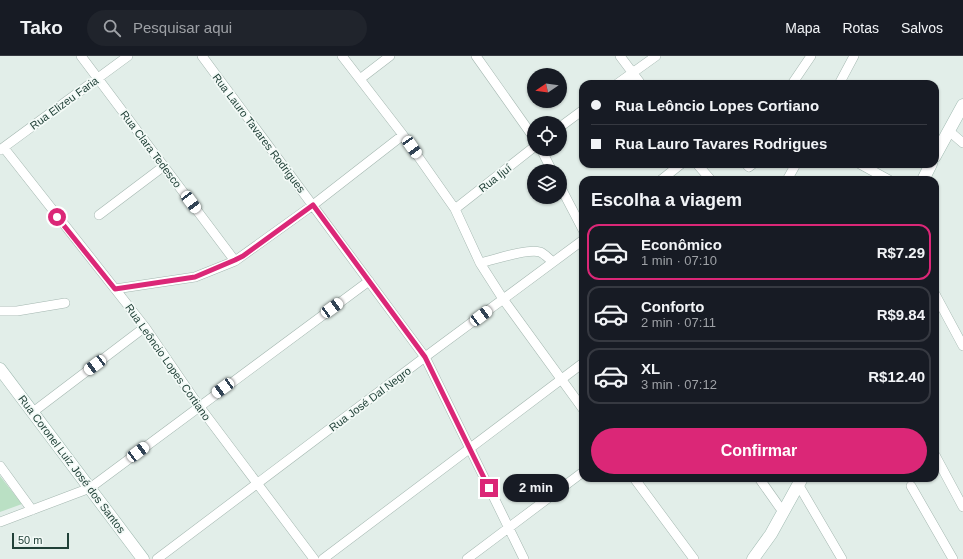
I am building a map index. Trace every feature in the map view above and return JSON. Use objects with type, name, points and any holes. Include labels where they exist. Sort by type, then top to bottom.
[{"type":"main road","points":[[939,149],[963,105]]},
{"type":"main road","name":"Rua Coronel Luiz José dos Santos","points":[[0,369],[143,559]]},
{"type":"main road","points":[[753,559],[771,534],[799,482]]},
{"type":"street","name":"Rua Clara Tedesco","points":[[81,56],[235,260]]},
{"type":"street","name":"Rua Elizeu Faria","points":[[2,149],[128,56]]},
{"type":"street","name":"Rua Lauro Tavares Rodrigues","points":[[202,56],[425,357],[524,559]]},
{"type":"street","points":[[342,56],[403,135],[455,209],[480,263],[503,299],[579,404]]},
{"type":"street","points":[[360,79],[390,56]]},
{"type":"street","points":[[476,56],[527,128]]},
{"type":"street","points":[[620,56],[638,80]]},
{"type":"street","points":[[623,80],[656,56]]},
{"type":"street","points":[[802,70],[805,56]]},
{"type":"street","points":[[795,80],[811,56]]},
{"type":"street","points":[[841,80],[854,56]]},
{"type":"street","points":[[567,122],[579,113]]},
{"type":"street","points":[[949,131],[963,143]]},
{"type":"street","points":[[115,289],[195,277],[235,260],[313,205],[403,135]]},
{"type":"street","name":"Rua Leôncio Lopes Cortiano","points":[[2,149],[144,327],[199,406],[314,559]]},
{"type":"street","name":"Rua Ijuí","points":[[455,209],[527,152]]},
{"type":"street","points":[[99,215],[164,166]]},
{"type":"street","points":[[665,176],[676,168]]},
{"type":"street","points":[[700,168],[708,176]]},
{"type":"street","points":[[867,168],[882,176]]},
{"type":"street","points":[[567,199],[579,222]]},
{"type":"street","name":"Rua José Dal Negro","points":[[157,559],[579,243]]},
{"type":"street","points":[[480,263],[534,251],[542,253],[553,262]]},
{"type":"street","points":[[0,522],[90,488],[369,281]]},
{"type":"street","points":[[939,301],[963,346]]},
{"type":"street","points":[[0,311],[17,311],[65,303]]},
{"type":"street","points":[[33,412],[144,327]]},
{"type":"street","points":[[323,559],[579,366]]},
{"type":"street","points":[[939,462],[963,507]]},
{"type":"street","points":[[0,466],[32,510]]},
{"type":"street","points":[[467,559],[579,475]]},
{"type":"street","points":[[637,482],[694,559]]},
{"type":"street","points":[[762,482],[783,512]]},
{"type":"street","points":[[801,482],[842,559]]},
{"type":"street","points":[[911,486],[953,559]]},
{"type":"green space","points":[[0,476],[22,504],[0,512]]},
{"type":"route","points":[[57,217],[115,289],[195,277],[207,273],[243,256],[313,205],[425,357],[489,488]]}]
